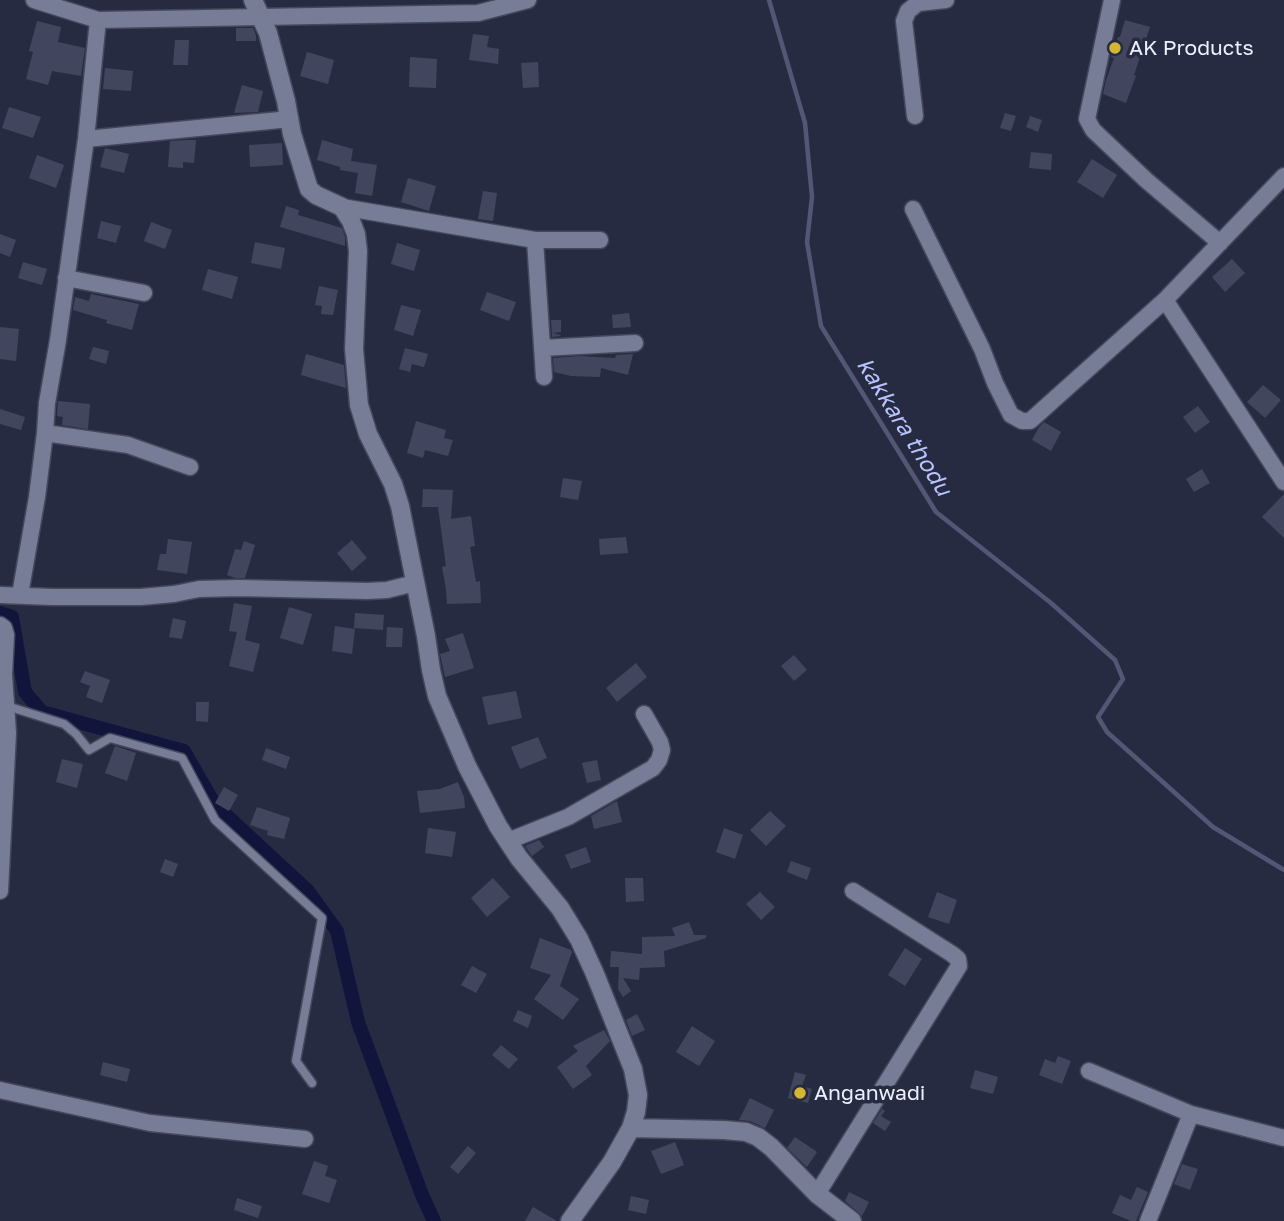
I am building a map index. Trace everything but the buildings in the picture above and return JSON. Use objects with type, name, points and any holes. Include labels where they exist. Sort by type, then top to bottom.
[{"type":"main road","points":[[253,0],[268,33],[292,134],[309,188],[316,195],[342,207],[356,234],[358,251],[355,349],[359,405],[368,435],[393,484],[400,506],[437,696],[467,766],[508,841],[519,859],[560,908],[579,939],[633,1069],[638,1095],[631,1128],[611,1162],[569,1221]]},
{"type":"main road","points":[[631,1128],[746,1132],[771,1147],[817,1194],[852,1221]]},
{"type":"street","points":[[34,0],[98,20],[478,13],[528,0]]},
{"type":"street","points":[[915,116],[904,21],[908,11],[918,3],[946,0]]},
{"type":"street","points":[[1112,0],[1087,119],[1093,130],[1146,180],[1220,243]]},
{"type":"street","points":[[20,595],[37,497],[47,403],[86,139],[98,20]]},
{"type":"street","points":[[86,139],[290,119]]},
{"type":"street","points":[[913,208],[1011,415],[1022,421],[1030,421],[1165,300],[1284,176]]},
{"type":"street","points":[[342,207],[535,240],[600,240]]},
{"type":"street","points":[[535,240],[544,377]]},
{"type":"street","points":[[66,278],[144,293]]},
{"type":"street","points":[[1165,300],[1284,482]]},
{"type":"street","points":[[542,348],[635,343]]},
{"type":"street","points":[[45,433],[128,445],[190,467]]},
{"type":"street","points":[[0,595],[141,597],[199,589],[239,588],[368,591],[387,590],[415,583]]},
{"type":"street","points":[[0,625],[6,635],[4,674],[8,706],[0,891]]},
{"type":"street","points":[[508,841],[568,817],[653,768],[662,750],[644,714]]},
{"type":"street","points":[[817,1194],[959,966],[958,959],[953,954],[853,891]]},
{"type":"street","points":[[1089,1071],[1191,1114],[1284,1138]]},
{"type":"street","points":[[0,1090],[150,1123],[305,1139]]},
{"type":"street","points":[[1148,1221],[1191,1114]]},
{"type":"lane","points":[[8,706],[64,724],[89,750],[110,738],[181,758],[215,820],[322,918],[296,1061],[312,1083]]},
{"type":"waterway","name":"kakkara thodu","points":[[769,0],[805,123],[812,197],[807,242],[821,326],[936,512],[1051,603],[1115,660],[1123,679],[1098,717],[1107,732],[1213,827],[1284,870]]},
{"type":"waterway","points":[[0,613],[12,617],[25,692],[42,712],[184,751],[215,805],[308,891],[337,931],[358,1022],[434,1221]]},
{"type":"place","name":"AK Products","points":[[1115,48]]},
{"type":"place","name":"Anganwadi","points":[[800,1093]]}]
